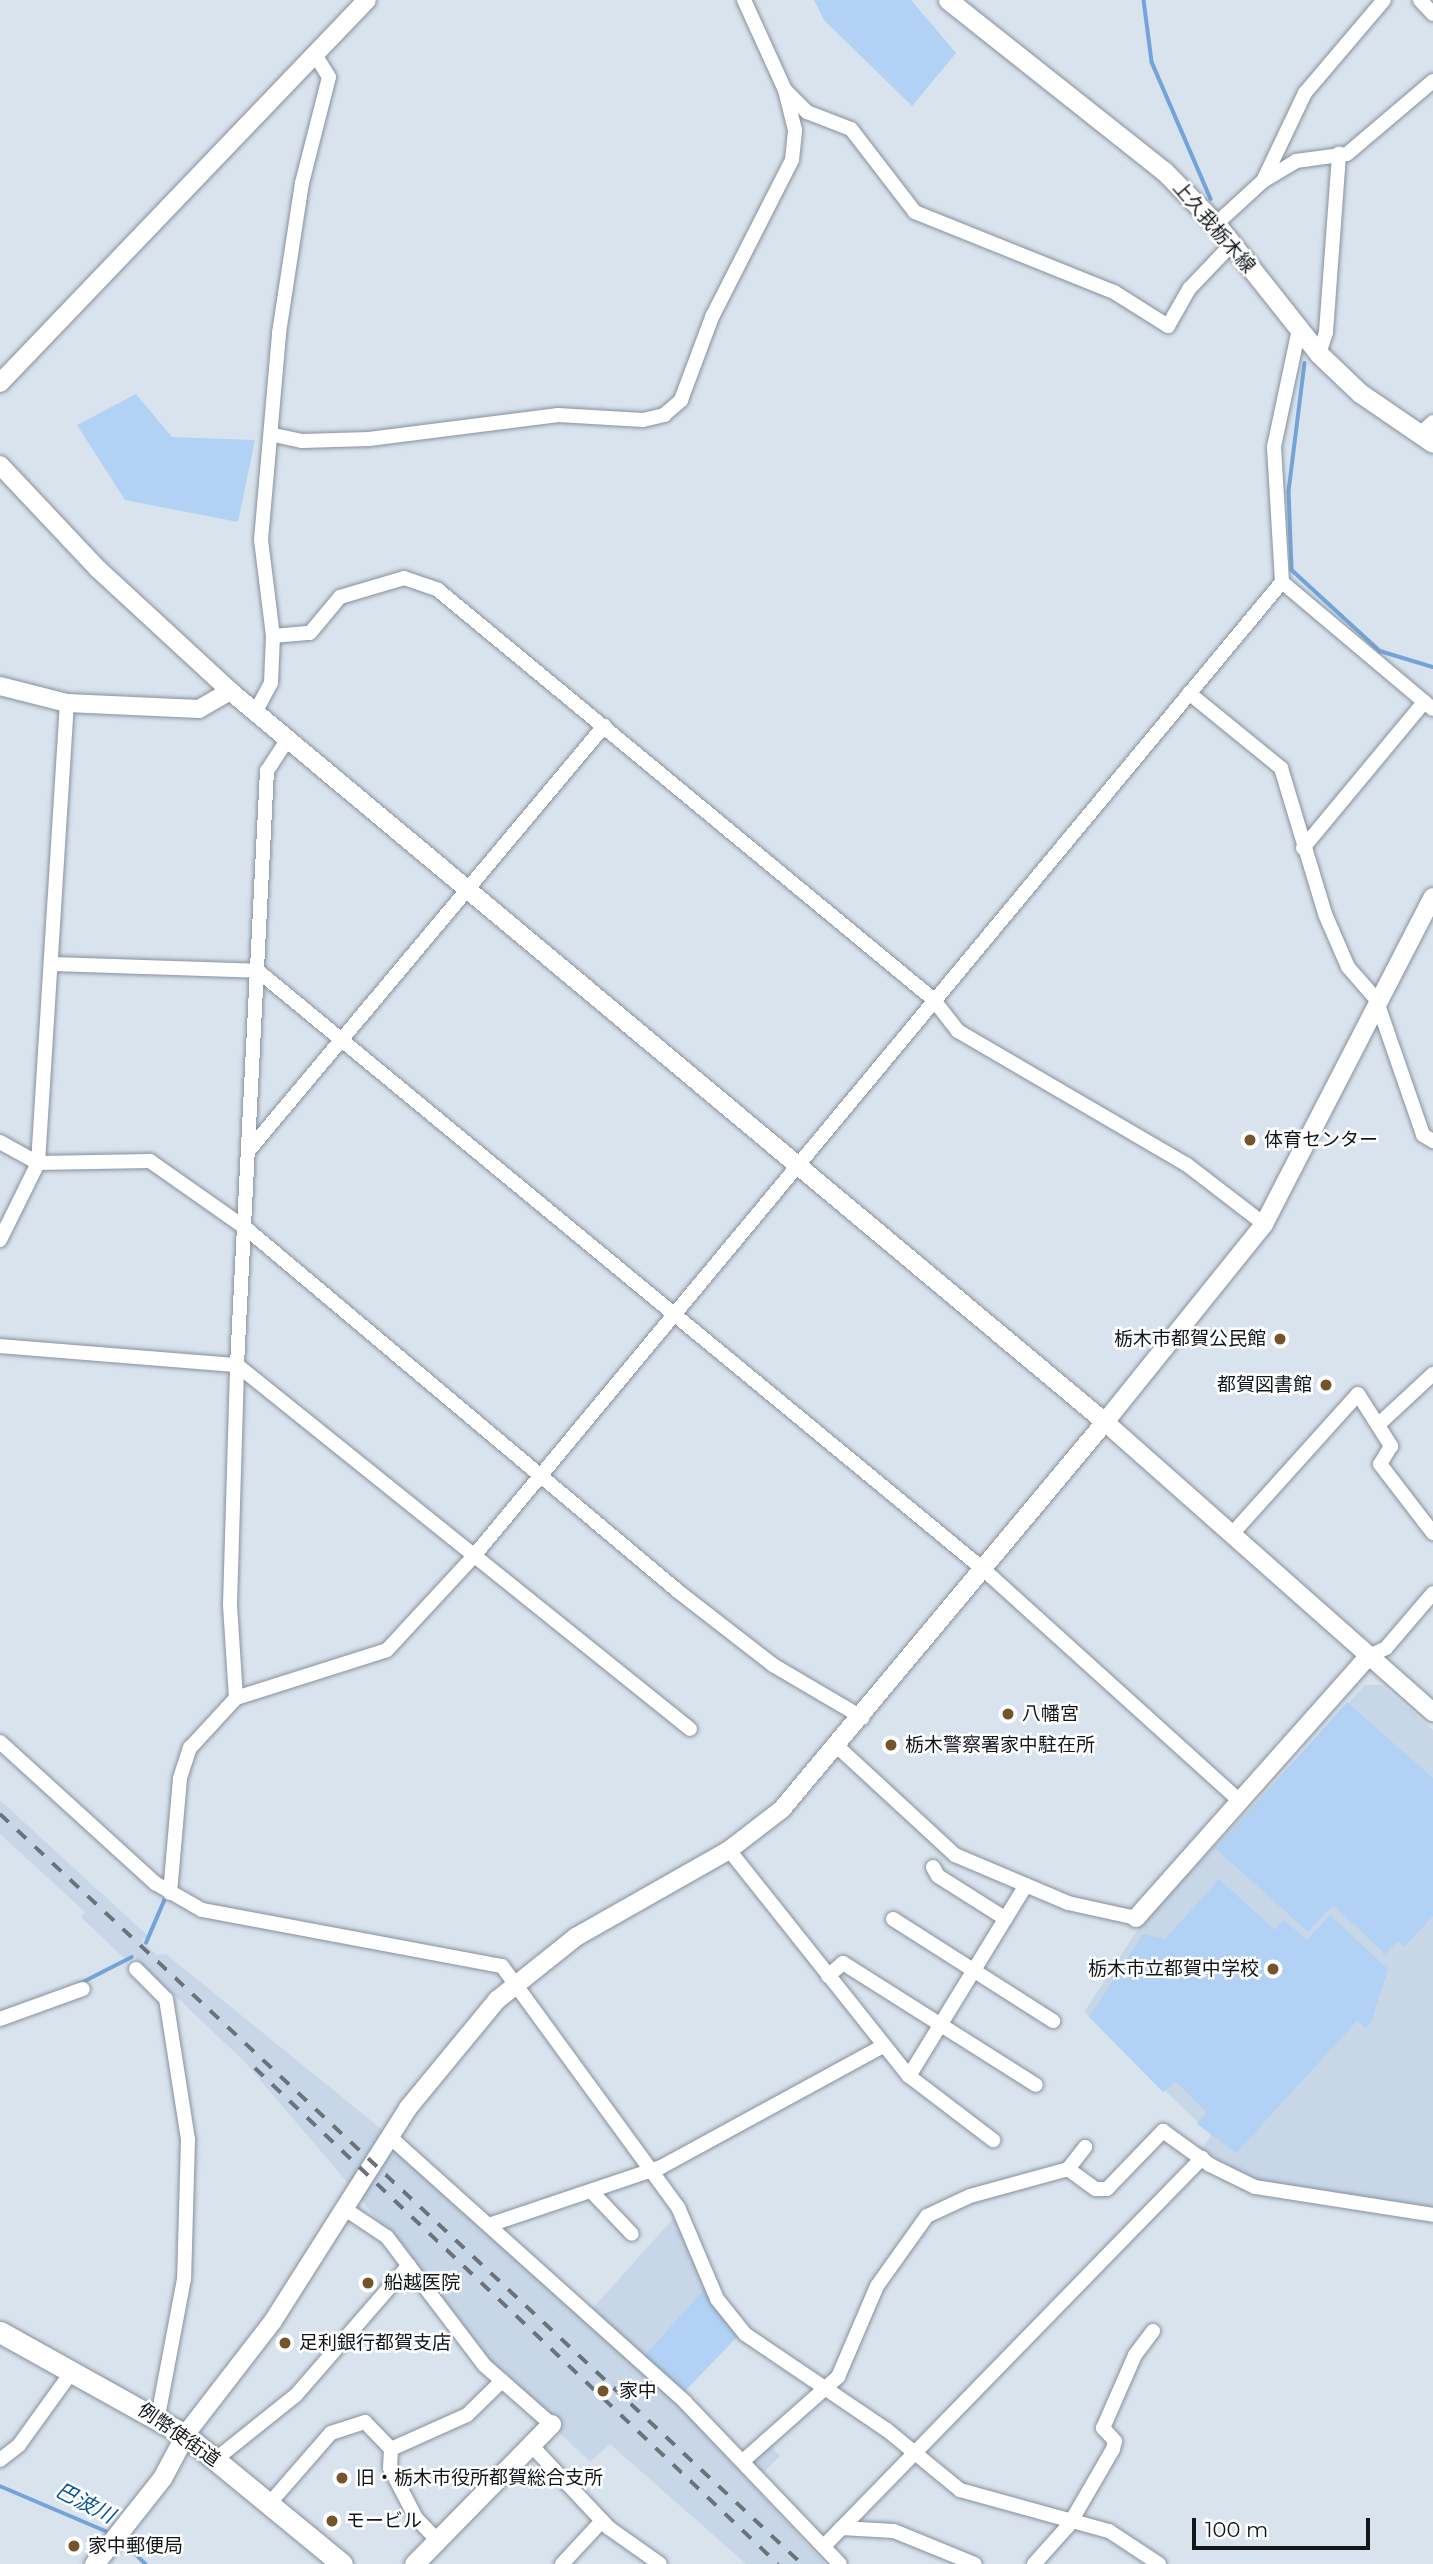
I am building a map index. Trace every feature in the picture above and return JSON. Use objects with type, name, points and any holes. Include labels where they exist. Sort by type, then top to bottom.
[{"type":"main road","name":"上久我栃木線","points":[[948,0],[1134,146],[1216,224],[1319,354],[1429,433]]},
{"type":"main road","name":"例幣使街道","points":[[0,2332],[158,2417],[185,2435],[342,2564]]},
{"type":"main road","points":[[414,2564],[551,2424]]},
{"type":"main road","points":[[94,2564],[162,2478],[185,2435]]},
{"type":"street","points":[[0,383],[367,0]]},
{"type":"street","points":[[275,435],[302,441],[369,439],[558,415],[664,415],[681,400],[728,283],[782,190],[795,130],[785,90],[744,0]]},
{"type":"street","points":[[1263,181],[1305,93],[1384,0]]},
{"type":"street","points":[[1420,0],[1433,14]]},
{"type":"street","points":[[256,711],[270,689],[273,636],[261,540],[275,435],[279,333],[299,200],[329,77],[315,55]]},
{"type":"street","points":[[1216,224],[1263,181],[1296,160],[1347,154],[1433,81]]},
{"type":"street","points":[[785,90],[807,112],[851,129],[915,212],[1114,292],[1167,326],[1189,289],[1232,244]]},
{"type":"street","points":[[1319,354],[1326,332],[1339,153]]},
{"type":"street","points":[[170,1893],[180,1778],[190,1748],[236,1698],[387,1650],[473,1557],[670,1315],[1282,582],[1274,447],[1299,329]]},
{"type":"street","points":[[0,465],[98,569],[230,691],[1105,1422],[1433,1712]]},
{"type":"street","points":[[273,636],[310,633],[340,597],[404,578],[421,580],[604,726],[933,999],[958,1031],[1168,1153],[1264,1224]]},
{"type":"street","points":[[1282,582],[1428,706],[1303,848]]},
{"type":"street","points":[[0,686],[67,703],[200,709],[230,691]]},
{"type":"street","points":[[1189,693],[1281,768],[1303,848],[1348,967],[1376,999],[1423,1135],[1433,1141]]},
{"type":"street","points":[[0,1240],[38,1163],[67,703]]},
{"type":"street","points":[[250,1149],[604,726]]},
{"type":"street","points":[[236,1698],[230,1605],[237,1365],[248,1230],[267,771],[288,739]]},
{"type":"street","points":[[185,2435],[272,2321],[390,2137],[433,2076],[515,1983],[576,1937],[729,1850],[782,1809],[839,1748],[982,1569],[1105,1422],[1264,1224],[1376,999],[1433,897]]},
{"type":"street","points":[[52,964],[258,971],[670,1315],[982,1569],[1240,1801]]},
{"type":"street","points":[[0,1142],[38,1163],[150,1161],[248,1230],[540,1477],[773,1665],[863,1718]]},
{"type":"street","points":[[0,1346],[237,1365],[690,1729]]},
{"type":"street","points":[[1379,1424],[1433,1374]]},
{"type":"street","points":[[1232,1534],[1359,1394],[1391,1446],[1380,1464],[1433,1533]]},
{"type":"street","points":[[839,1748],[947,1849],[1068,1903],[1136,1918],[1369,1656],[1386,1648],[1433,1593]]},
{"type":"street","points":[[0,1742],[170,1893],[236,1921],[477,1957],[502,1966],[649,2172],[678,2207],[729,2317],[782,2363],[827,2389],[915,2453],[960,2490],[1069,2525],[1109,2531],[1159,2564]]},
{"type":"street","points":[[729,1850],[909,2076],[993,2140]]},
{"type":"street","points":[[933,1867],[938,1877],[1006,1919]]},
{"type":"street","points":[[909,2076],[1026,1885]]},
{"type":"street","points":[[893,1919],[1053,2021]]},
{"type":"street","points":[[828,1976],[844,1963],[1036,2085]]},
{"type":"street","points":[[136,1969],[165,1994],[188,2138],[184,2280],[158,2417]]},
{"type":"street","points":[[0,2019],[83,1989]]},
{"type":"street","points":[[489,2225],[649,2172],[883,2046]]},
{"type":"street","points":[[1068,2169],[1096,2189],[1107,2189],[1163,2131],[1202,2158],[1269,2191],[1433,2215]]},
{"type":"street","points":[[390,2137],[489,2225],[743,2461],[840,2564]]},
{"type":"street","points":[[743,2461],[827,2389],[856,2348],[877,2286],[928,2216],[970,2196],[1068,2169],[1085,2147]]},
{"type":"street","points":[[824,2546],[1202,2158]]},
{"type":"street","points":[[591,2191],[632,2234]]},
{"type":"street","points":[[345,2209],[387,2237],[502,2381],[551,2424]]},
{"type":"street","points":[[216,2459],[296,2395],[409,2265]]},
{"type":"street","points":[[1034,2564],[1069,2525],[1113,2449],[1115,2441],[1103,2428],[1135,2355],[1153,2331]]},
{"type":"street","points":[[0,2460],[19,2445],[73,2370]]},
{"type":"street","points":[[391,2449],[467,2415],[502,2381]]},
{"type":"street","points":[[269,2504],[331,2433],[366,2422],[391,2449],[390,2468],[416,2518],[438,2540]]},
{"type":"street","points":[[531,2445],[602,2521],[660,2564]]},
{"type":"street","points":[[562,2564],[602,2521]]},
{"type":"street","points":[[841,2528],[894,2531],[975,2564]]},
{"type":"shaded area","points":[[814,0],[911,0],[956,53],[912,106],[824,20]]},
{"type":"shaded area","points":[[136,394],[172,437],[255,440],[238,522],[125,500],[77,425]]},
{"type":"shaded area","name":"栃木市立都賀中学校","points":[[1365,1685],[1381,1685],[1433,1730],[1433,2209],[1265,2185],[1227,2166],[1202,2149],[1211,2135],[1084,2012],[1140,1926]]},
{"type":"shaded area","points":[[1347,1702],[1433,1778],[1433,1916],[1405,1946],[1398,1941],[1385,1954],[1333,1905],[1308,1932],[1216,1849]]},
{"type":"shaded area","points":[[0,1800],[149,1937],[141,1940],[157,1955],[166,1954],[385,2132],[352,2188],[244,2061],[132,1955],[126,1960],[81,1917],[85,1912],[0,1834]]},
{"type":"shaded area","points":[[1219,1879],[1275,1930],[1284,1920],[1307,1940],[1330,1915],[1388,1969],[1371,2023],[1365,2028],[1357,2021],[1236,2153],[1197,2124],[1206,2112],[1176,2082],[1163,2092],[1089,2017],[1143,1934],[1165,1939]]},
{"type":"shaded area","points":[[397,2148],[670,2396],[825,2564],[746,2564],[610,2444],[590,2462],[555,2428],[554,2417],[494,2365],[359,2197],[389,2150]]},
{"type":"shaded area","points":[[674,2218],[706,2287],[643,2357],[589,2312]]},
{"type":"shaded area","points":[[706,2287],[739,2335],[683,2393],[643,2357]]},
{"type":"shaded area","points":[[769,2444],[780,2456],[763,2473],[751,2460]]},
{"type":"waterway","points":[[1144,0],[1152,62],[1211,199]]},
{"type":"waterway","points":[[1305,363],[1289,491],[1292,570],[1380,651],[1433,667]]},
{"type":"waterway","points":[[146,1943],[164,1901]]},
{"type":"waterway","points":[[79,1984],[132,1957]]},
{"type":"waterway","name":"巴波川","points":[[0,2486],[110,2533]]},
{"type":"waterway","name":"巴波川","points":[[122,2541],[146,2564]]},
{"type":"railway","points":[[0,1814],[802,2564]]},
{"type":"railway","points":[[255,2068],[778,2564]]},
{"type":"place","name":"体育センター","points":[[1250,1140]]},
{"type":"place","name":"栃木市都賀公民館","points":[[1280,1339]]},
{"type":"place","name":"都賀図書館","points":[[1326,1385]]},
{"type":"place","name":"八幡宮","points":[[1008,1714]]},
{"type":"place","name":"栃木警察署家中駐在所","points":[[891,1745]]},
{"type":"place","name":"栃木市立都賀中学校","points":[[1273,1969]]},
{"type":"place","name":"船越医院","points":[[368,2283]]},
{"type":"place","name":"足利銀行都賀支店","points":[[285,2343]]},
{"type":"place","name":"家中","points":[[603,2391]]},
{"type":"place","name":"旧・栃木市役所都賀総合支所","points":[[342,2478]]},
{"type":"place","name":"モービル","points":[[332,2521]]},
{"type":"place","name":"家中郵便局","points":[[74,2546]]}]
